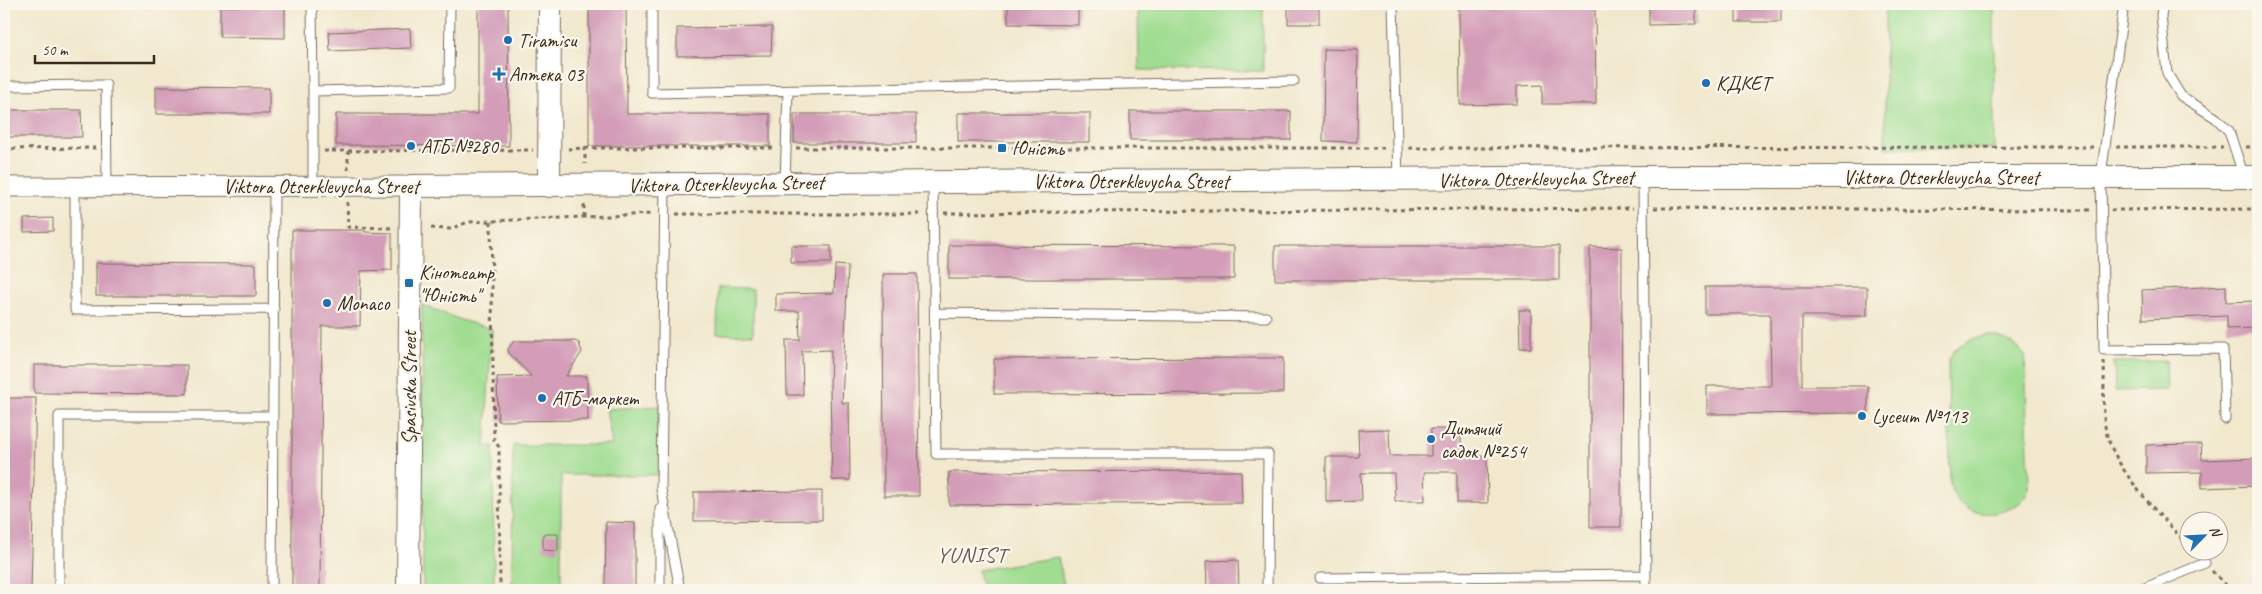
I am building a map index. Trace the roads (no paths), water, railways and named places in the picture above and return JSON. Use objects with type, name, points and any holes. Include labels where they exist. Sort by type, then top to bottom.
[{"type":"street","points":[[549,186],[550,4]]},
{"type":"street","name":"Viktora Otserklevycha Street","points":[[4,187],[549,186],[785,182],[1398,180],[1643,177],[2251,177]]},
{"type":"street","name":"Spasivska Street","points":[[408,590],[411,186]]},
{"type":"lane","points":[[312,4],[313,186]]},
{"type":"lane","points":[[313,91],[449,88],[450,4]]},
{"type":"lane","points":[[652,4],[652,93],[1294,81]]},
{"type":"lane","points":[[1393,4],[1398,180]]},
{"type":"lane","points":[[2124,4],[2101,176],[2104,350],[2223,349],[2225,418]]},
{"type":"lane","points":[[2163,4],[2161,15],[2167,73],[2181,96],[2216,118],[2229,131],[2251,177]]},
{"type":"lane","points":[[4,86],[106,85],[107,187]]},
{"type":"lane","points":[[785,182],[788,91]]},
{"type":"lane","points":[[1643,177],[1646,590]]},
{"type":"lane","points":[[933,182],[936,454],[1268,454],[1267,590]]},
{"type":"lane","points":[[660,590],[664,184]]},
{"type":"lane","points":[[272,590],[274,186]]},
{"type":"lane","points":[[75,187],[75,310],[274,310]]},
{"type":"lane","points":[[935,313],[1266,318]]},
{"type":"lane","points":[[59,590],[59,416],[273,416]]},
{"type":"lane","points":[[661,489],[680,590]]},
{"type":"lane","points":[[2140,590],[2205,563]]},
{"type":"lane","points":[[1320,578],[1646,575]]},
{"type":"place","name":"Tiramisu","points":[[508,40]]},
{"type":"place","name":"Аптека 03","points":[[499,74]]},
{"type":"place","name":"КДКЕТ","points":[[1706,83]]},
{"type":"place","name":"АТБ №280","points":[[411,146]]},
{"type":"place","name":"Юність","points":[[1002,148]]},
{"type":"place","name":"Кінотеатр \"Юність\"","points":[[409,283]]},
{"type":"place","name":"Monaco","points":[[327,303]]},
{"type":"place","name":"АТБ-маркет","points":[[542,398]]},
{"type":"place","name":"Lyceum №113","points":[[1862,416]]},
{"type":"place","name":"Дитячий садок №254","points":[[1431,439]]},
{"type":"district","name":"YUNIST","points":[[972,555]]}]
